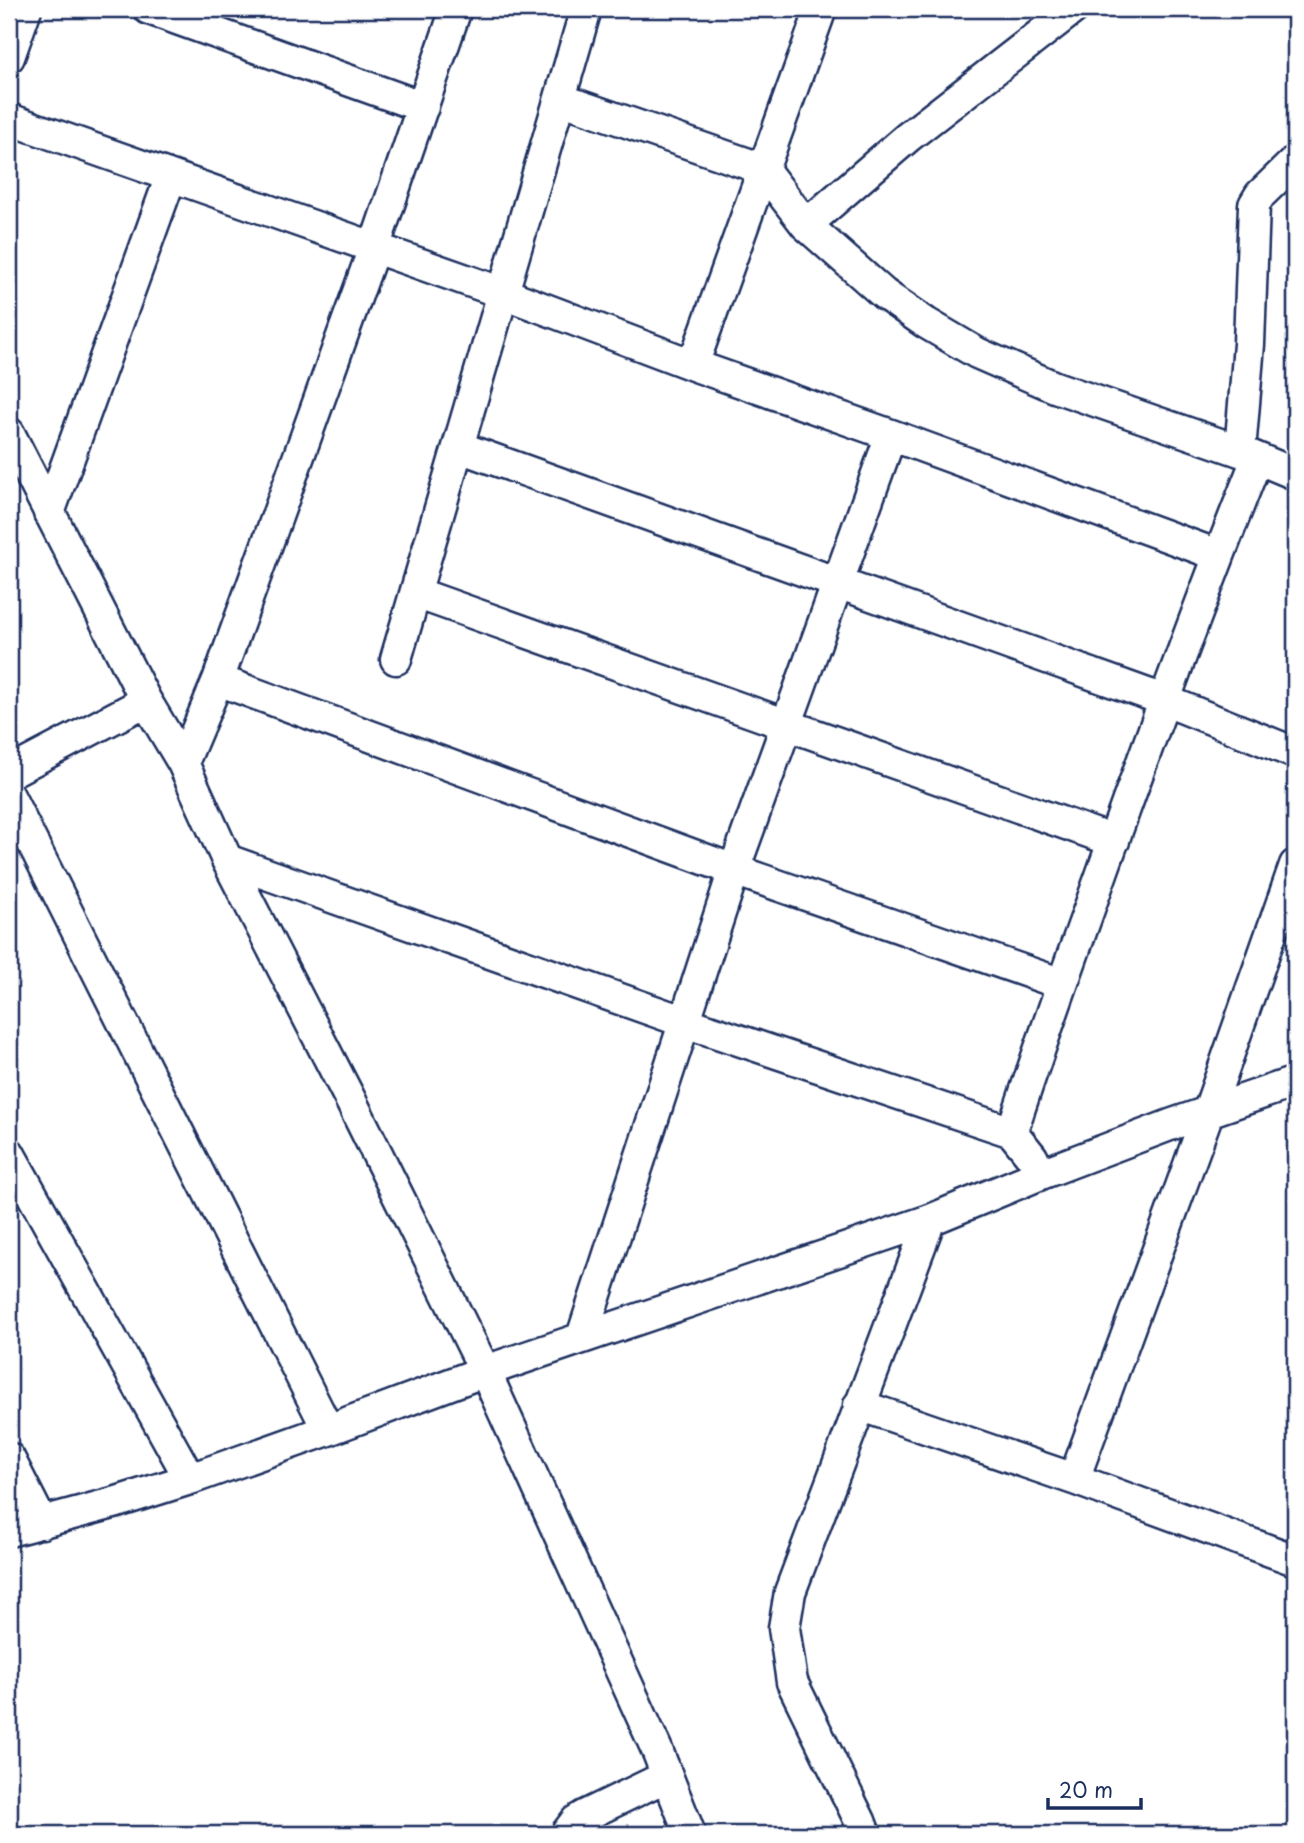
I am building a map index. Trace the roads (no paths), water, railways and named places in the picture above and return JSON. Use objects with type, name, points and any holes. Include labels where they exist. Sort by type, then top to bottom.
[{"type":"street","points":[[9,57],[26,9]]},
{"type":"street","points":[[149,9],[423,107]]},
{"type":"street","points":[[183,764],[218,680],[374,247],[456,9]]},
{"type":"street","points":[[396,659],[586,9]]},
{"type":"street","points":[[693,365],[821,9]]},
{"type":"street","points":[[806,225],[908,137],[1073,9]]},
{"type":"street","points":[[560,99],[763,169],[806,225],[884,294],[976,353],[1055,387],[1295,474]]},
{"type":"street","points":[[9,119],[503,293],[693,365],[1218,555]]},
{"type":"street","points":[[1012,1132],[1062,984],[1218,555],[1248,455],[1254,205],[1260,195],[1295,161]]},
{"type":"street","points":[[49,513],[171,176]]},
{"type":"street","points":[[9,433],[146,701],[183,764],[227,860],[485,1371],[651,1737],[690,1834]]},
{"type":"street","points":[[582,1337],[734,870],[891,435]]},
{"type":"street","points":[[459,447],[1164,700],[1295,753]]},
{"type":"street","points":[[416,593],[1114,841]]},
{"type":"street","points":[[218,680],[734,870],[1062,984]]},
{"type":"street","points":[[9,773],[146,701]]},
{"type":"street","points":[[9,796],[328,1430]]},
{"type":"street","points":[[227,860],[685,1022],[1012,1132],[1032,1157],[1041,1174]]},
{"type":"street","points":[[1074,1479],[1209,1113],[1295,865]]},
{"type":"street","points":[[9,1531],[190,1479],[582,1337],[930,1220],[1170,1125],[1295,1082]]},
{"type":"street","points":[[9,1153],[190,1479]]},
{"type":"street","points":[[865,1834],[792,1682],[783,1628],[790,1592],[930,1220]]},
{"type":"street","points":[[859,1405],[1074,1479],[1295,1560]]},
{"type":"street","points":[[9,1458],[42,1523]]},
{"type":"street","points":[[566,1834],[576,1821],[584,1816],[667,1776]]}]
